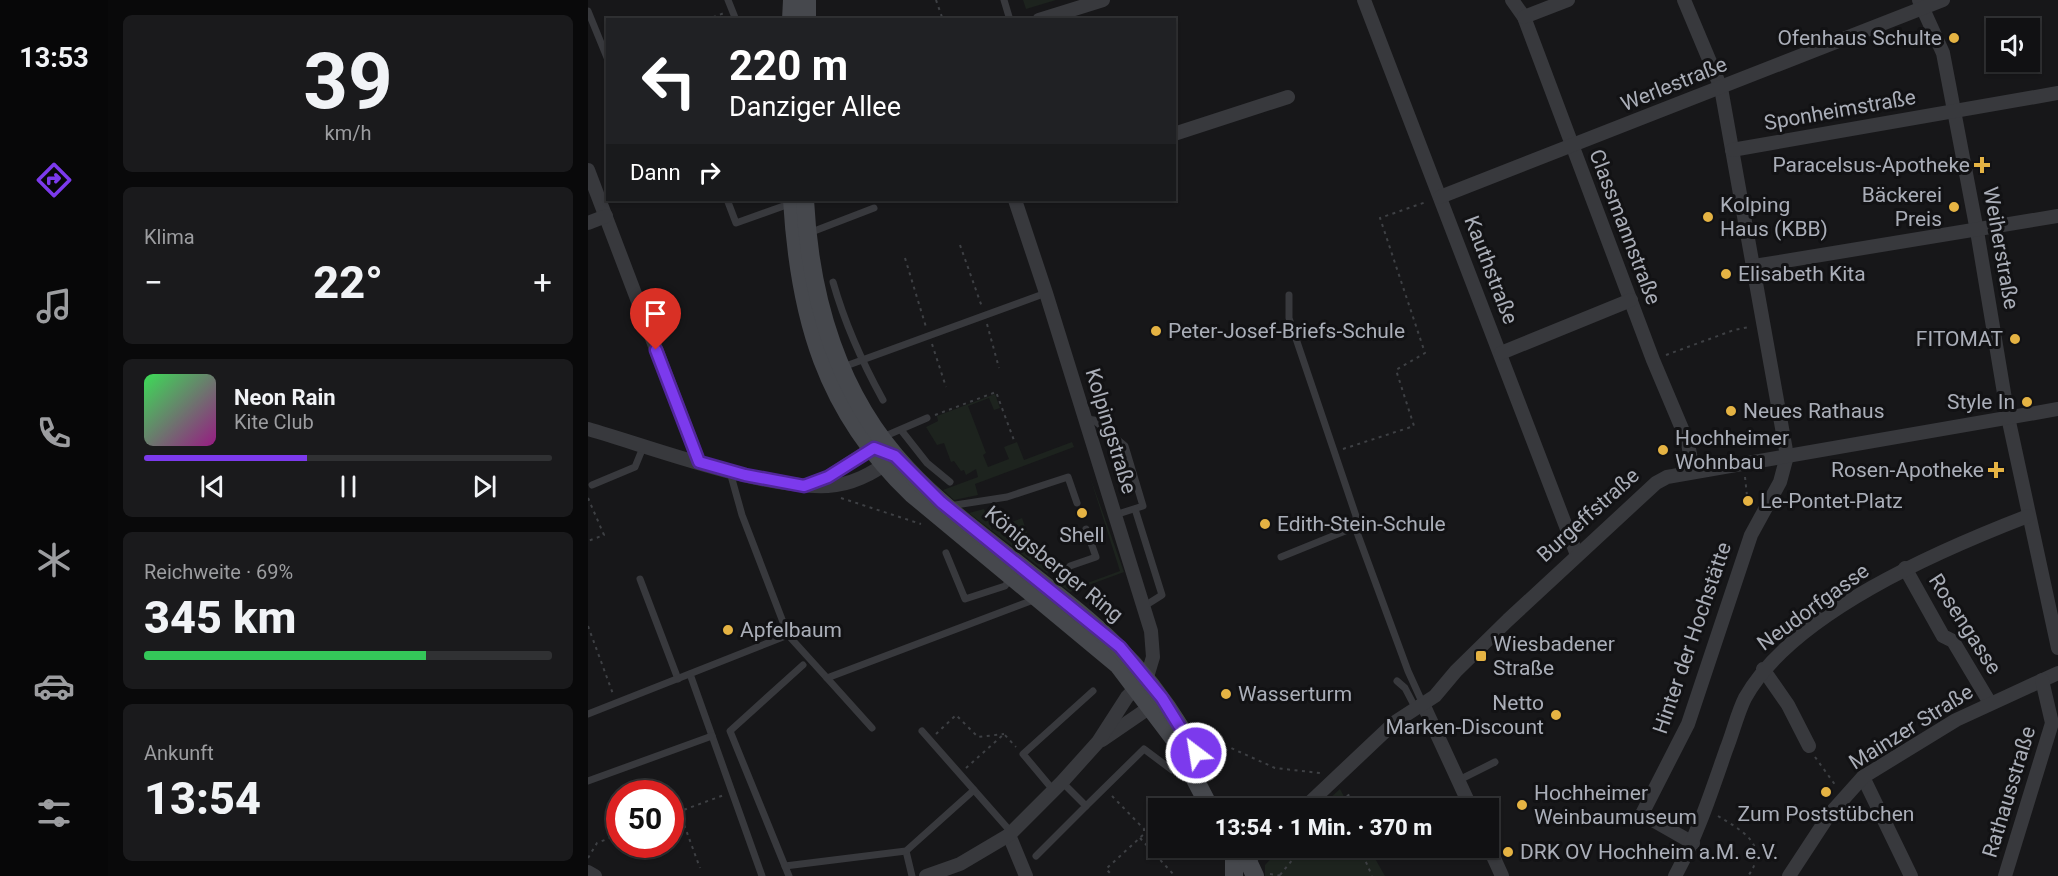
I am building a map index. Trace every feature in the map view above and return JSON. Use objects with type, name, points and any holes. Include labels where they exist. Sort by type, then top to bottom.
[{"type":"main road","points":[[791,18],[792,0]]},
{"type":"main road","points":[[807,0],[807,18]]},
{"type":"main road","name":"Königsberger Ring","points":[[796,201],[807,234],[818,299],[841,368],[876,444]]},
{"type":"main road","name":"Königsberger Ring","points":[[796,201],[798,263],[818,352],[847,415],[876,444],[948,526],[1016,571],[1120,647],[1141,682],[1201,762],[1218,798]]},
{"type":"main road","name":"Königsberger Ring","points":[[889,461],[947,507],[1016,571]]},
{"type":"main road","name":"Königsberger Ring","points":[[1157,702],[1205,798]]},
{"type":"main road","points":[[1234,876],[1244,858]]},
{"type":"street","points":[[1045,18],[1103,0]]},
{"type":"street","name":"Kauthstraße","points":[[1364,0],[1577,555]]},
{"type":"street","name":"Classmannstraße","points":[[1512,0],[1524,17],[1571,147],[1653,360],[1688,443],[1693,471]]},
{"type":"street","points":[[1524,17],[1568,0]]},
{"type":"street","points":[[1684,0],[1721,88],[1787,456]]},
{"type":"street","name":"Werlestraße","points":[[1440,197],[1721,88],[1921,4],[1943,0]]},
{"type":"street","name":"Weiherstraße","points":[[1921,4],[1943,53],[1977,231],[2008,417],[2058,648]]},
{"type":"street","name":"Sponheimstraße","points":[[1731,150],[2058,93]]},
{"type":"street","points":[[1176,133],[1288,97]]},
{"type":"street","points":[[588,170],[699,462]]},
{"type":"street","name":"Kolpingstraße","points":[[1015,201],[1086,419],[1153,643],[1151,668],[1141,682]]},
{"type":"street","points":[[588,223],[606,216]]},
{"type":"street","points":[[1754,266],[2058,216]]},
{"type":"street","points":[[1501,353],[1631,300]]},
{"type":"street","name":"Burgeffstraße","points":[[1315,798],[1395,722],[1420,707],[1577,555],[1656,483],[1667,477],[2058,409]]},
{"type":"street","points":[[588,429],[729,470],[804,486],[830,486],[857,479],[889,461]]},
{"type":"street","points":[[804,486],[828,477],[876,444]]},
{"type":"street","name":"Hinter der Hochstätte","points":[[1693,843],[1642,814],[1688,724],[1751,535],[1785,471],[1787,456]]},
{"type":"street","name":"Neudorfgasse","points":[[1675,876],[1693,843],[1744,700],[1763,669],[1830,615],[1905,568],[2028,516]]},
{"type":"street","name":"Rosengasse","points":[[1905,568],[1943,636],[1953,641],[1990,703]]},
{"type":"street","points":[[1763,669],[1788,705],[1809,746]]},
{"type":"street","name":"Mainzer Straße","points":[[1789,876],[1843,796],[1863,777],[1956,720],[2058,674]]},
{"type":"street","points":[[2042,680],[2055,724]]},
{"type":"street","points":[[926,876],[963,870],[1010,834],[1058,787],[1098,742],[1126,697],[1141,682]]},
{"type":"street","points":[[1098,742],[1157,702]]},
{"type":"street","points":[[1420,707],[1467,798]]},
{"type":"street","name":"Rathausstraße","points":[[2005,876],[2055,724]]},
{"type":"street","points":[[1863,777],[1911,876]]},
{"type":"street","points":[[1010,834],[1026,876]]},
{"type":"street","points":[[1494,858],[1502,876]]},
{"type":"street","points":[[588,873],[595,876]]},
{"type":"lane","points":[[728,0],[735,18]]},
{"type":"lane","points":[[1005,0],[1010,18]]},
{"type":"lane","points":[[588,11],[606,55]]},
{"type":"lane","points":[[728,202],[736,223],[796,201]]},
{"type":"lane","points":[[807,234],[874,208]]},
{"type":"lane","points":[[832,282],[861,360],[883,400]]},
{"type":"lane","points":[[841,368],[928,334],[1046,293]]},
{"type":"lane","points":[[1289,295],[1289,318],[1356,516],[1355,527],[1420,707]]},
{"type":"lane","points":[[876,444],[927,418]]},
{"type":"lane","points":[[1086,419],[1094,420],[1125,446],[1143,506],[1115,515]]},
{"type":"lane","points":[[901,430],[927,463],[950,482]]},
{"type":"lane","points":[[592,485],[635,467],[644,445]]},
{"type":"lane","points":[[729,470],[742,515],[788,635],[872,728]]},
{"type":"lane","points":[[947,507],[1007,497],[1068,477],[1077,504]]},
{"type":"lane","points":[[1135,509],[1162,595],[1143,607]]},
{"type":"lane","points":[[1281,557],[1355,527]]},
{"type":"lane","points":[[827,678],[1045,593],[1070,566],[1096,557],[1086,530]]},
{"type":"lane","points":[[946,553],[965,599],[1005,586],[1016,571]]},
{"type":"lane","points":[[640,579],[678,679]]},
{"type":"lane","points":[[588,714],[788,635]]},
{"type":"lane","points":[[789,876],[730,731],[803,665]]},
{"type":"lane","points":[[690,674],[762,876]]},
{"type":"lane","points":[[1398,681],[1420,707]]},
{"type":"lane","points":[[1086,806],[1058,787],[1023,754],[1093,691]]},
{"type":"lane","points":[[922,730],[1010,834]]},
{"type":"lane","points":[[588,781],[712,736]]},
{"type":"lane","points":[[1036,856],[1144,749],[1172,770]]},
{"type":"lane","points":[[1459,780],[1496,762]]},
{"type":"lane","points":[[785,866],[906,851],[974,790]]},
{"type":"lane","points":[[906,851],[912,876]]},
{"type":"path","points":[[936,0],[942,18]]},
{"type":"path","points":[[711,18],[732,10]]},
{"type":"path","points":[[1335,452],[1414,426],[1396,370],[1425,353],[1380,218],[1440,197]]},
{"type":"path","points":[[905,258],[946,387]]},
{"type":"path","points":[[1653,360],[1734,330],[1764,325]]},
{"type":"path","points":[[927,418],[996,392],[1015,443]]},
{"type":"path","points":[[1746,480],[1744,486],[1747,496],[1768,502]]},
{"type":"path","points":[[835,496],[923,524]]},
{"type":"path","points":[[588,498],[604,535],[588,541]]},
{"type":"path","points":[[588,626],[616,703]]},
{"type":"path","points":[[930,740],[956,715],[978,737],[1004,734]]},
{"type":"path","points":[[1004,734],[1023,754]]},
{"type":"path","points":[[959,774],[1004,734]]},
{"type":"path","points":[[1809,746],[1843,796]]},
{"type":"path","points":[[1201,762],[1232,748],[1275,768],[1341,774]]},
{"type":"path","points":[[1104,788],[1144,829],[1144,834],[1106,869],[1111,875]]},
{"type":"path","points":[[684,810],[732,792]]},
{"type":"path","points":[[1345,798],[1350,794]]},
{"type":"path","points":[[1705,809],[1748,834],[1755,851],[1755,866],[1748,876]]},
{"type":"path","points":[[684,825],[700,868]]},
{"type":"path","points":[[1140,838],[1175,876]]},
{"type":"path","points":[[588,858],[597,843],[606,839]]},
{"type":"path","points":[[1244,858],[1282,876],[1295,858]]},
{"type":"path","points":[[1364,858],[1372,876]]},
{"type":"shaded area","points":[[1023,0],[1056,0],[1026,9]]},
{"type":"shaded area","points":[[995,394],[1000,408],[994,410],[989,398],[968,406],[986,453],[983,455],[988,467],[1009,459],[1004,447],[1017,442],[1024,460],[1072,442],[1074,447],[975,484],[978,495],[954,500],[943,490],[978,477],[976,469],[966,475],[964,470],[961,471],[954,461],[951,462],[944,443],[937,445],[926,427],[938,421],[937,416]]},
{"type":"shaded area","points":[[1090,477],[1124,572],[1070,592],[1062,586],[1068,579],[1071,589],[1120,571]]},
{"type":"shaded area","points":[[984,509],[992,530],[1022,518],[1033,550],[1047,567],[1048,574],[969,513]]},
{"type":"shaded area","points":[[1340,789],[1345,798],[1330,798]]},
{"type":"shaded area","points":[[1272,858],[1375,858],[1385,876],[1265,876],[1265,865]]},
{"type":"place","name":"Ofenhaus Schulte","points":[[1954,38]]},
{"type":"place","name":"Paracelsus-Apotheke","points":[[1982,165]]},
{"type":"place","name":"Bäckerei Preis","points":[[1954,207]]},
{"type":"place","name":"Kolping Haus (KBB)","points":[[1708,217]]},
{"type":"place","name":"Elisabeth Kita","points":[[1726,274]]},
{"type":"place","name":"Peter-Josef-Briefs-Schule","points":[[1156,331]]},
{"type":"place","name":"FITOMAT","points":[[2015,339]]},
{"type":"place","name":"Style In","points":[[2027,402]]},
{"type":"place","name":"Neues Rathaus","points":[[1731,411]]},
{"type":"place","name":"Hochheimer Wohnbau","points":[[1663,450]]},
{"type":"place","name":"Rosen-Apotheke","points":[[1996,470]]},
{"type":"place","name":"Le-Pontet-Platz","points":[[1748,501]]},
{"type":"place","name":"Shell","points":[[1082,513]]},
{"type":"place","name":"Edith-Stein-Schule","points":[[1265,524]]},
{"type":"place","name":"Apfelbaum","points":[[728,630]]},
{"type":"place","name":"Wiesbadener Straße","points":[[1481,656]]},
{"type":"place","name":"Wasserturm","points":[[1226,694]]},
{"type":"place","name":"Netto Marken-Discount","points":[[1556,715]]},
{"type":"place","name":"Zum Poststübchen","points":[[1826,792]]},
{"type":"place","name":"Hochheimer Weinbaumuseum","points":[[1522,805]]},
{"type":"place","name":"DRK OV Hochheim a.M. e.V.","points":[[1508,852]]},
{"type":"route","points":[[656,350],[699,462],[745,475],[804,486],[828,477],[874,448],[881,448],[895,456],[941,502],[1120,647],[1138,666],[1162,698],[1196,753]]}]
